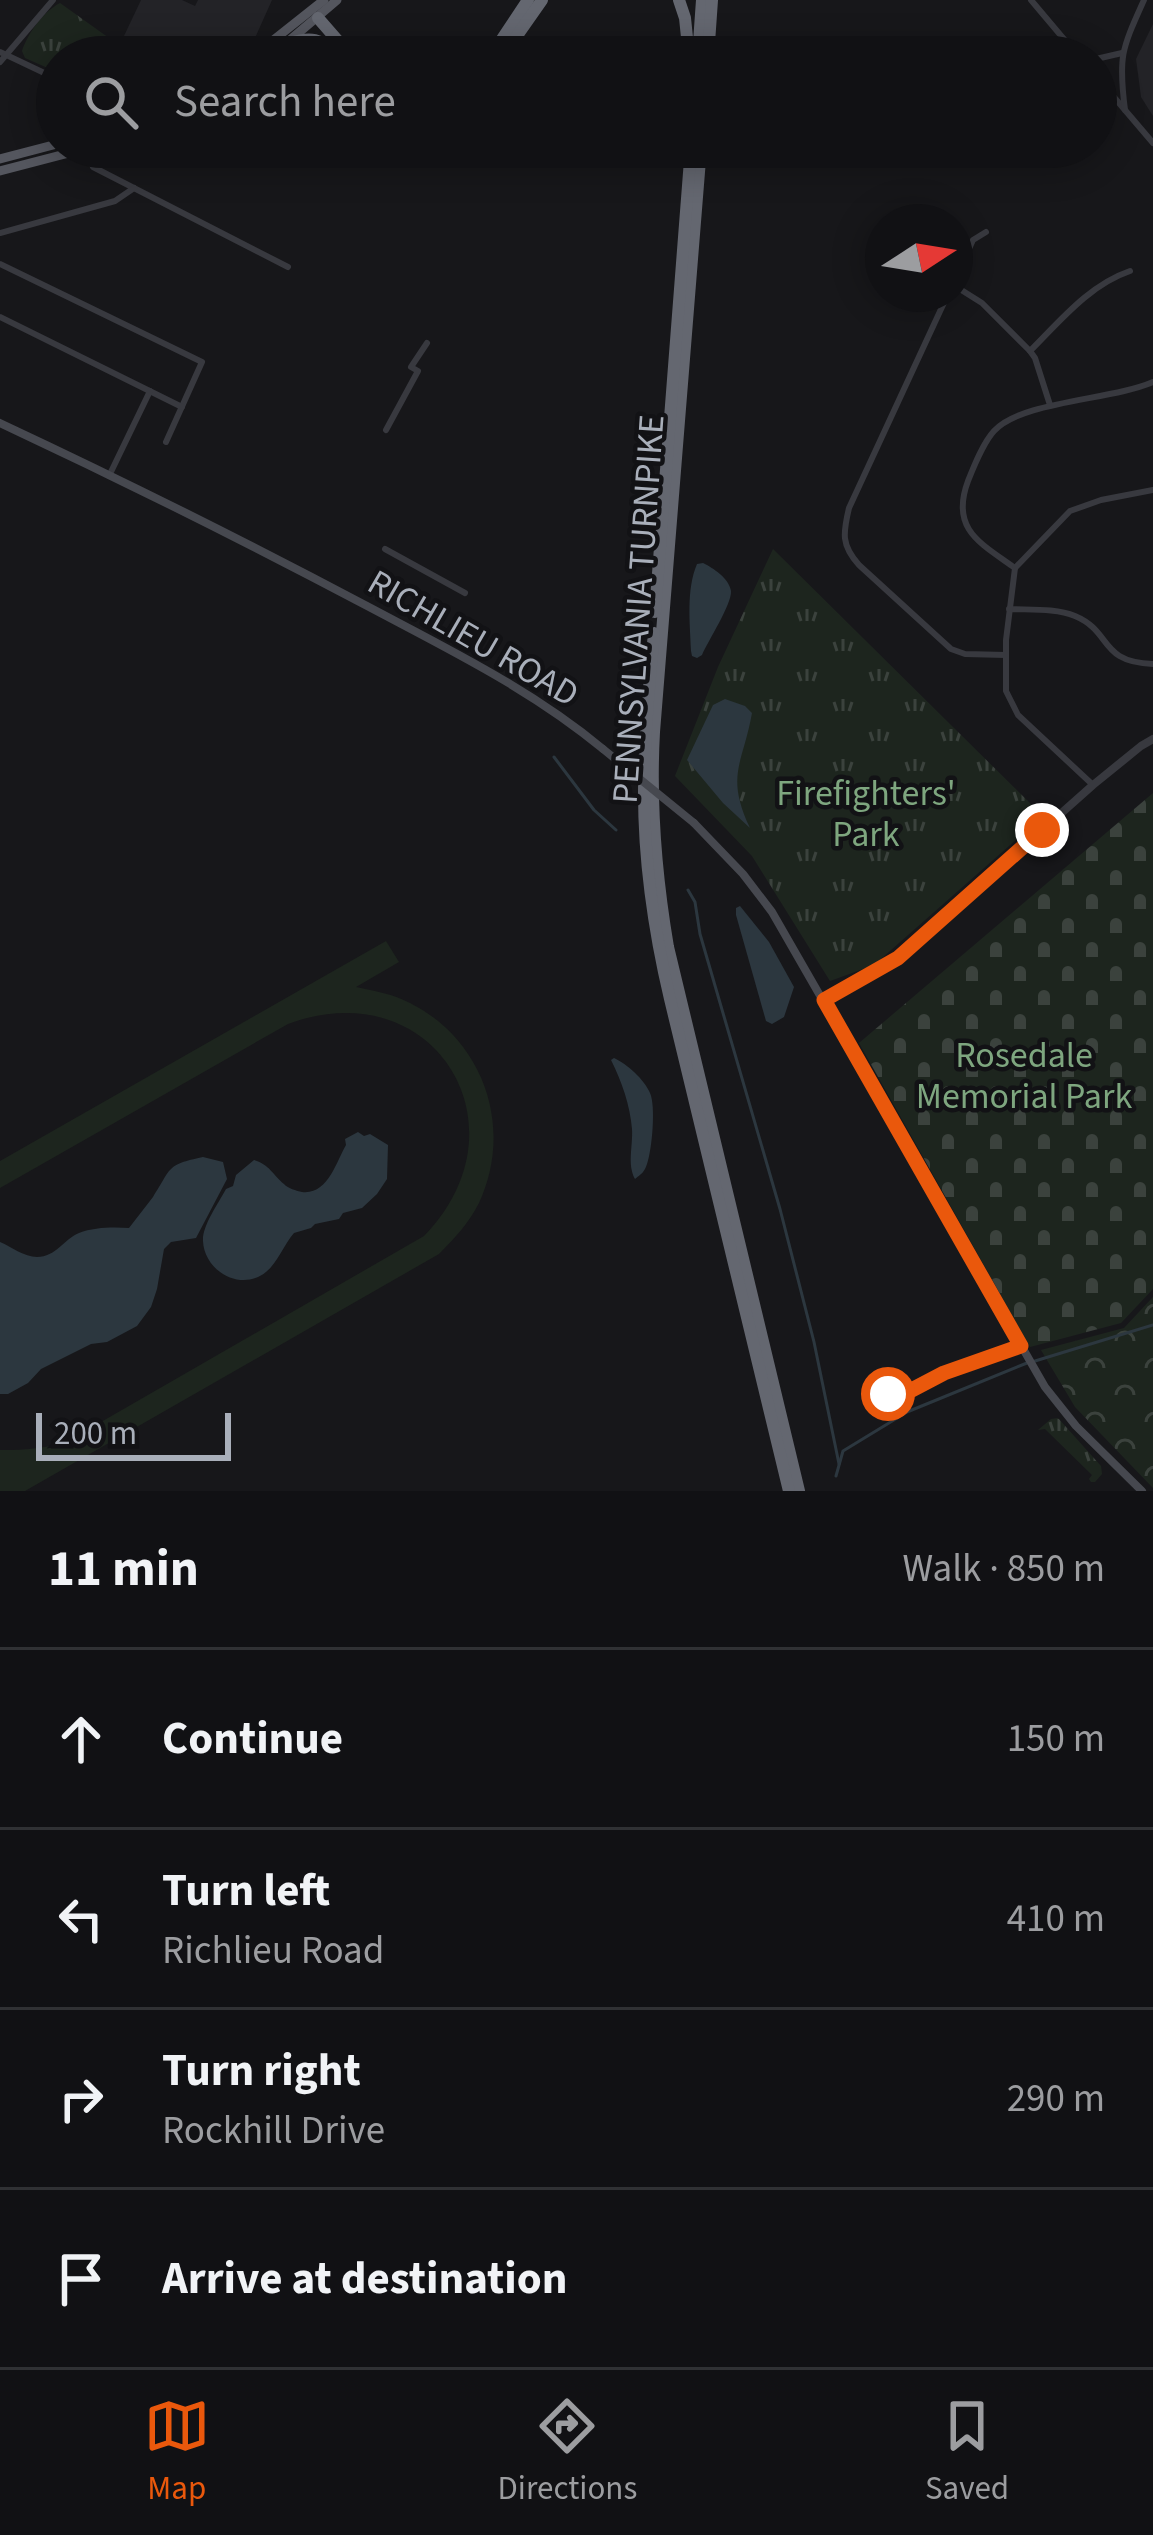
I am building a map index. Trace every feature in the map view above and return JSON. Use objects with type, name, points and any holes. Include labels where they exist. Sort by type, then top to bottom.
[{"type":"highway","points":[[504,36],[528,0]]},
{"type":"highway","points":[[517,36],[542,0]]},
{"type":"highway","points":[[679,0],[689,36]]},
{"type":"highway","points":[[696,36],[702,0]]},
{"type":"highway","points":[[709,36],[712,0]]},
{"type":"highway","points":[[313,18],[326,36]]},
{"type":"highway","points":[[313,18],[331,36]]},
{"type":"highway","name":"PENNSYLVANIA TURNPIKE","points":[[688,168],[645,736],[647,858],[665,975],[789,1491]]},
{"type":"highway","name":"PENNSYLVANIA TURNPIKE","points":[[698,168],[655,732],[656,861],[668,947],[799,1491]]},
{"type":"main road","points":[[296,36],[324,0]]},
{"type":"main road","points":[[285,36],[337,0]]},
{"type":"main road","points":[[0,159],[36,150]]},
{"type":"main road","points":[[0,171],[36,162]]},
{"type":"main road","name":"RICHLIEU ROAD","points":[[0,423],[305,573],[517,686],[603,748],[694,823],[758,892],[1060,1408],[1142,1491]]},
{"type":"street","points":[[36,70],[2,56],[52,0]]},
{"type":"street","points":[[1031,0],[1061,36]]},
{"type":"street","points":[[1125,110],[1122,53],[1144,0]]},
{"type":"street","points":[[1117,54],[1122,53]]},
{"type":"street","points":[[1117,101],[1153,143]]},
{"type":"street","points":[[97,168],[288,267]]},
{"type":"street","points":[[0,233],[116,201],[134,188]]},
{"type":"street","points":[[973,240],[986,232]]},
{"type":"street","points":[[0,264],[202,362],[166,442]]},
{"type":"street","points":[[1030,351],[1108,279],[1130,272]]},
{"type":"street","points":[[973,296],[1035,358],[1050,406]]},
{"type":"street","points":[[940,312],[849,508],[844,540],[859,565],[951,649],[1006,655]]},
{"type":"street","points":[[0,317],[182,406]]},
{"type":"street","points":[[386,430],[418,371],[411,367],[427,344]]},
{"type":"street","points":[[1015,568],[970,535],[960,504],[992,433],[1017,416],[1153,382]]},
{"type":"street","points":[[109,476],[150,391]]},
{"type":"street","points":[[1093,785],[1018,716],[1006,691],[1015,568],[1070,511],[1153,490]]},
{"type":"street","points":[[385,549],[465,593]]},
{"type":"street","points":[[1009,609],[1078,617],[1116,656],[1131,663],[1153,664]]},
{"type":"street","points":[[824,1000],[898,958],[1093,785],[1153,739]]},
{"type":"street","points":[[882,1389],[890,1395],[904,1394],[944,1373],[1021,1346]]},
{"type":"shaded area","points":[[141,0],[182,0],[195,6],[198,0],[272,0],[256,36],[124,36]]},
{"type":"shaded area","points":[[1153,24],[1153,116],[1141,97],[1136,59]]},
{"type":"shaded area","points":[[703,563],[724,578],[731,591],[719,623],[697,658],[691,651],[690,596],[697,564]]},
{"type":"shaded area","points":[[725,699],[752,713],[737,782],[750,828],[687,760],[713,705]]},
{"type":"shaded area","points":[[740,906],[769,942],[794,987],[784,1017],[772,1024],[766,1021],[736,915]]},
{"type":"shaded area","points":[[614,1058],[639,1077],[652,1099],[649,1157],[635,1179],[631,1120]]},
{"type":"shaded area","points":[[358,1132],[388,1145],[387,1179],[377,1194],[339,1219],[294,1233],[258,1277],[230,1278],[215,1267],[205,1251],[203,1235],[236,1175],[254,1160],[287,1187],[311,1192],[330,1176],[345,1139]]},
{"type":"shaded area","points":[[203,1157],[223,1162],[227,1179],[196,1238],[171,1242],[164,1249],[151,1307],[137,1326],[107,1342],[91,1344],[41,1369],[8,1394],[0,1394],[0,1242],[37,1257],[85,1231],[129,1228],[171,1169]]},
{"type":"green space","points":[[60,3],[106,36],[36,36],[36,63],[22,51],[48,12]]},
{"type":"green space","name":"Firefighters' Park","points":[[773,549],[1043,816],[874,965],[830,981],[752,856],[675,776],[718,667]]},
{"type":"green space","name":"Rosedale Memorial Park","points":[[1153,793],[1153,1289],[1121,1323],[1030,1347],[859,1043]]},
{"type":"green space","points":[[386,941],[399,962],[356,987],[404,1000],[436,1019],[474,1063],[485,1089],[493,1145],[489,1174],[471,1217],[439,1254],[25,1491],[0,1491],[0,1450],[38,1448],[75,1437],[424,1236],[455,1193],[468,1149],[466,1106],[451,1068],[423,1038],[385,1019],[340,1013],[288,1024],[0,1188],[0,1161]]},
{"type":"green space","points":[[1153,1297],[1153,1488],[1075,1407],[1041,1350],[1124,1328]]},
{"type":"green space","points":[[1058,1418],[1101,1466],[1102,1474],[1095,1482],[1045,1429],[1038,1430]]},
{"type":"waterway","points":[[554,757],[594,810],[616,830]]},
{"type":"waterway","points":[[688,890],[780,1209],[839,1464]]},
{"type":"waterway","points":[[1035,1361],[1153,1325]]},
{"type":"waterway","points":[[836,1476],[843,1451],[907,1412],[1027,1363]]},
{"type":"route","points":[[888,1394],[904,1394],[944,1373],[1021,1346],[824,1000],[898,958],[1042,830]]}]
